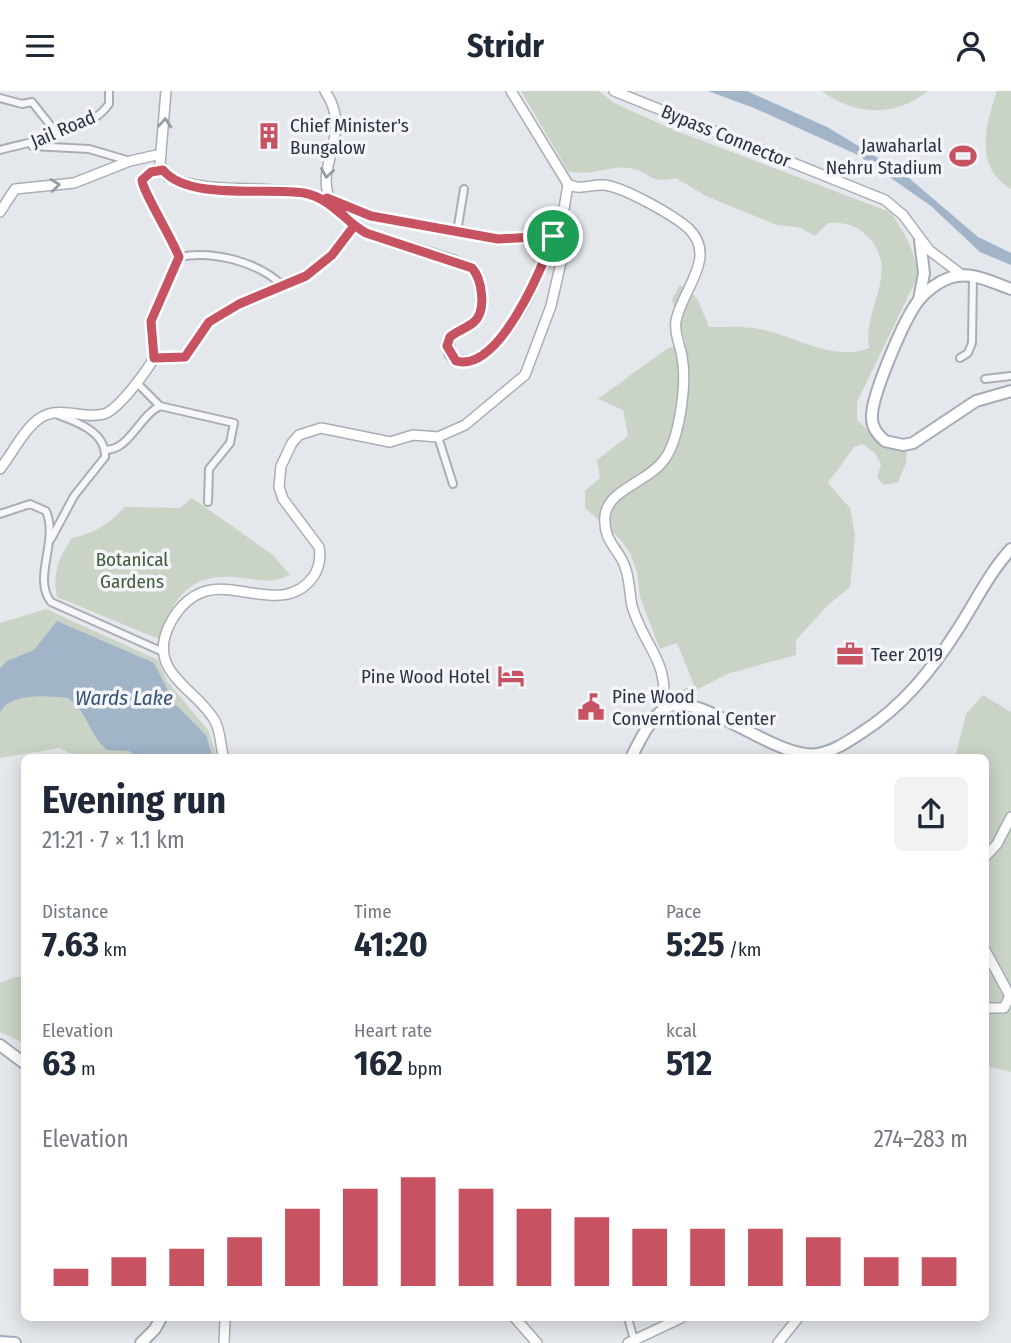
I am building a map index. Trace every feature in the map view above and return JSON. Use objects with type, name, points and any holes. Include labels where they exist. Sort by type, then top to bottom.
[{"type":"main road","points":[[920,240],[924,273],[919,300],[904,327],[872,406],[872,422],[879,435],[893,444],[913,443],[976,401],[1011,390]]},
{"type":"main road","points":[[919,300],[940,282],[967,276]]},
{"type":"main road","name":"Bypass Connector","points":[[967,276],[1011,289]]},
{"type":"main road","points":[[634,754],[663,710],[687,705],[789,751],[815,754],[828,752],[881,720],[906,699],[947,645],[989,576],[1011,549]]},
{"type":"main road","points":[[0,1045],[21,1061]]},
{"type":"main road","points":[[141,1343],[159,1321]]},
{"type":"main road","points":[[0,1342],[15,1343]]},
{"type":"street","name":"Jail Road","points":[[0,150],[58,135],[100,114],[109,104],[109,91]]},
{"type":"street","points":[[166,91],[161,154],[163,170],[168,177],[199,187],[304,193],[317,196],[334,206]]},
{"type":"street","points":[[325,91],[335,113],[337,128],[325,177],[327,198],[354,226],[381,240],[439,255],[475,271],[481,293],[479,314],[475,321],[450,337],[447,346],[456,361],[464,363],[482,356],[519,312],[553,236],[557,229],[561,229]]},
{"type":"street","points":[[222,754],[216,723],[177,681],[163,652],[164,636],[176,614],[198,594],[221,589],[275,596],[298,589],[314,575],[321,556],[319,547],[283,499],[279,487],[285,454],[299,435],[321,428],[382,442],[413,435],[438,437],[465,425],[525,375],[554,294],[567,236],[561,229],[568,184],[511,91]]},
{"type":"street","name":"Bypass Connector","points":[[614,91],[884,200],[903,215],[920,240],[967,276]]},
{"type":"street","points":[[1,95],[22,104],[32,102],[58,135]]},
{"type":"street","points":[[26,145],[89,149],[130,161]]},
{"type":"street","points":[[0,212],[15,189],[74,183],[130,161],[161,154]]},
{"type":"street","points":[[0,469],[37,421],[74,411],[103,414],[137,383],[154,358],[151,321],[179,257],[163,221],[142,185],[151,172],[163,170]]},
{"type":"street","points":[[568,184],[582,188],[602,185],[620,190],[684,225],[699,245],[699,266],[676,317],[682,379],[679,419],[673,443],[665,459],[645,479],[617,493],[605,516],[612,549],[622,560],[629,578],[637,620],[663,671],[663,710]]},
{"type":"street","points":[[457,232],[464,189]]},
{"type":"street","points":[[327,198],[371,216],[457,232],[507,240],[553,236]]},
{"type":"street","points":[[154,358],[185,357],[209,322],[239,304],[306,276],[321,265],[354,226]]},
{"type":"street","points":[[179,257],[230,258],[249,263],[268,272],[282,285]]},
{"type":"street","points":[[960,358],[968,353],[972,343],[967,276]]},
{"type":"street","points":[[985,379],[1011,376]]},
{"type":"street","points":[[137,383],[160,406],[235,424],[230,443],[209,469],[208,502]]},
{"type":"street","points":[[105,450],[118,448],[150,412],[160,406]]},
{"type":"street","points":[[50,541],[74,496],[105,457],[103,443],[89,429],[56,414]]},
{"type":"street","points":[[438,437],[453,484]]},
{"type":"street","points":[[0,514],[36,504],[48,516],[50,541],[43,587],[51,602],[163,652]]},
{"type":"street","points":[[989,853],[997,844],[1011,817]]},
{"type":"street","points":[[989,957],[1010,996],[1004,1008],[989,1008]]},
{"type":"street","points":[[224,1343],[225,1321]]},
{"type":"street","points":[[518,1321],[537,1343]]},
{"type":"street","points":[[628,1321],[631,1342],[675,1321]]},
{"type":"street","points":[[778,1343],[796,1321]]},
{"type":"green space","points":[[521,91],[599,91],[614,103],[674,130],[890,212],[909,243],[917,278],[857,402],[857,420],[881,443],[907,448],[906,463],[898,482],[884,485],[877,478],[881,464],[874,452],[862,444],[854,447],[828,483],[850,508],[855,535],[850,587],[828,605],[796,640],[796,655],[727,674],[685,696],[679,691],[694,685],[677,643],[660,649],[640,597],[637,572],[630,553],[620,539],[585,508],[585,491],[600,478],[597,460],[628,436],[623,410],[598,399],[665,350],[685,341],[672,299],[680,285],[697,298],[709,327],[753,328],[840,352],[869,348],[870,320],[881,279],[879,253],[862,231],[852,226],[828,223],[815,236],[798,227],[777,225],[706,196],[676,178],[654,179],[629,168],[584,173],[568,171]]},
{"type":"green space","points":[[822,91],[928,91],[903,105],[875,110],[848,105]]},
{"type":"green space","points":[[997,91],[1011,91],[1011,189],[999,180],[987,157],[989,117]]},
{"type":"green space","name":"Botanical Gardens","points":[[192,498],[273,555],[290,575],[272,580],[210,578],[198,583],[187,589],[171,610],[159,639],[57,597],[55,581],[58,566],[72,538],[101,527],[124,507],[180,508]]},
{"type":"green space","name":"Wards Lake","points":[[46,609],[158,660],[167,681],[208,730],[217,754],[72,754],[59,748],[0,758],[0,623]]},
{"type":"green space","points":[[983,695],[1011,712],[1011,1072],[989,1067],[989,754],[956,754],[966,714]]},
{"type":"green space","points":[[21,977],[21,1042],[0,1032],[0,983]]},
{"type":"water","points":[[708,91],[747,91],[827,127],[903,173],[978,237],[1011,253],[1011,265],[980,252],[931,206],[858,155],[754,108]]},
{"type":"water","name":"Wards Lake","points":[[57,621],[154,663],[175,704],[206,735],[212,754],[133,754],[129,751],[107,750],[96,738],[80,710],[68,698],[21,698],[5,706],[0,713],[0,668],[7,661],[34,650]]},
{"type":"place","name":"Chief Minister's Bungalow","points":[[269,136]]},
{"type":"place","name":"Jawaharlal Nehru Stadium","points":[[963,156]]},
{"type":"place","name":"Teer 2019","points":[[850,654]]},
{"type":"place","name":"Pine Wood Hotel","points":[[511,676]]},
{"type":"place","name":"Pine Wood Converntional Center","points":[[591,707]]},
{"type":"route","points":[[553,236],[498,239],[371,216],[327,198],[354,226],[327,260],[306,276],[239,304],[209,322],[201,329],[185,357],[154,358],[151,321],[159,297],[179,257],[159,213],[142,185],[142,180],[151,172],[163,170],[168,177],[179,182],[209,189],[282,191],[317,196],[334,206],[354,226],[381,240],[439,255],[472,268],[477,275],[481,293],[479,314],[475,321],[450,337],[447,346],[449,354],[456,361],[464,363],[482,356],[502,336],[519,312],[537,277],[553,236]]}]
